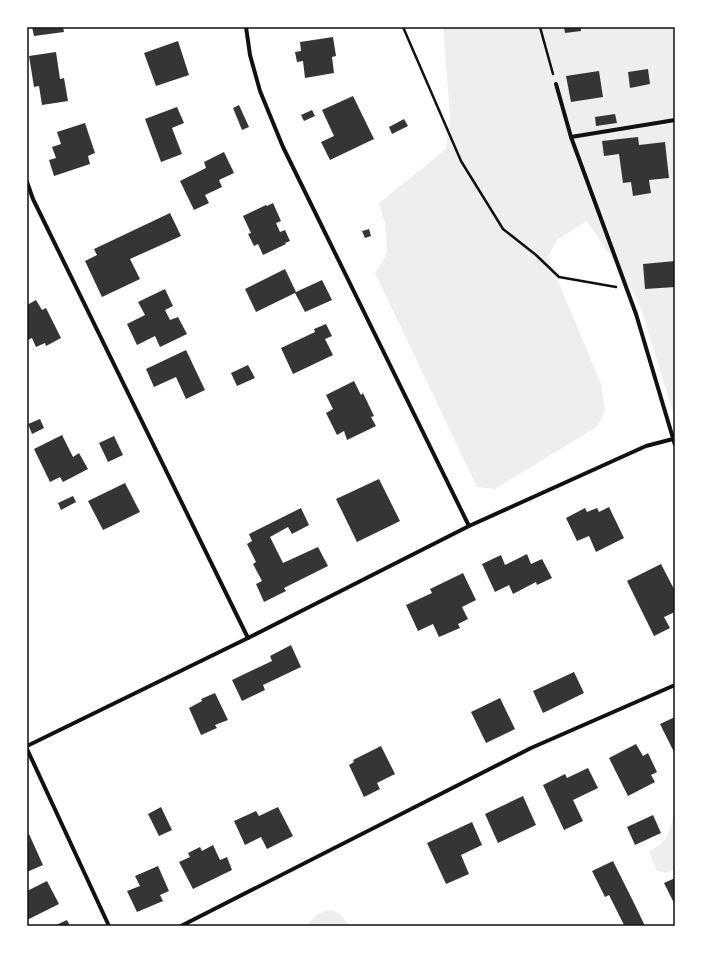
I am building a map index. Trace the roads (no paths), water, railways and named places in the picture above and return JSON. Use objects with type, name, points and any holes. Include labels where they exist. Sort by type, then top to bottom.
[{"type":"street","points":[[246,27],[250,55],[260,91],[283,147],[469,526]]},
{"type":"street","points":[[556,84],[571,137],[636,314],[675,445]]},
{"type":"street","points":[[571,137],[675,120]]},
{"type":"street","points":[[27,182],[37,206],[248,638]]},
{"type":"street","points":[[109,926],[27,747],[248,638],[469,526],[646,446],[673,438]]},
{"type":"street","points":[[181,926],[531,748],[675,685]]}]
